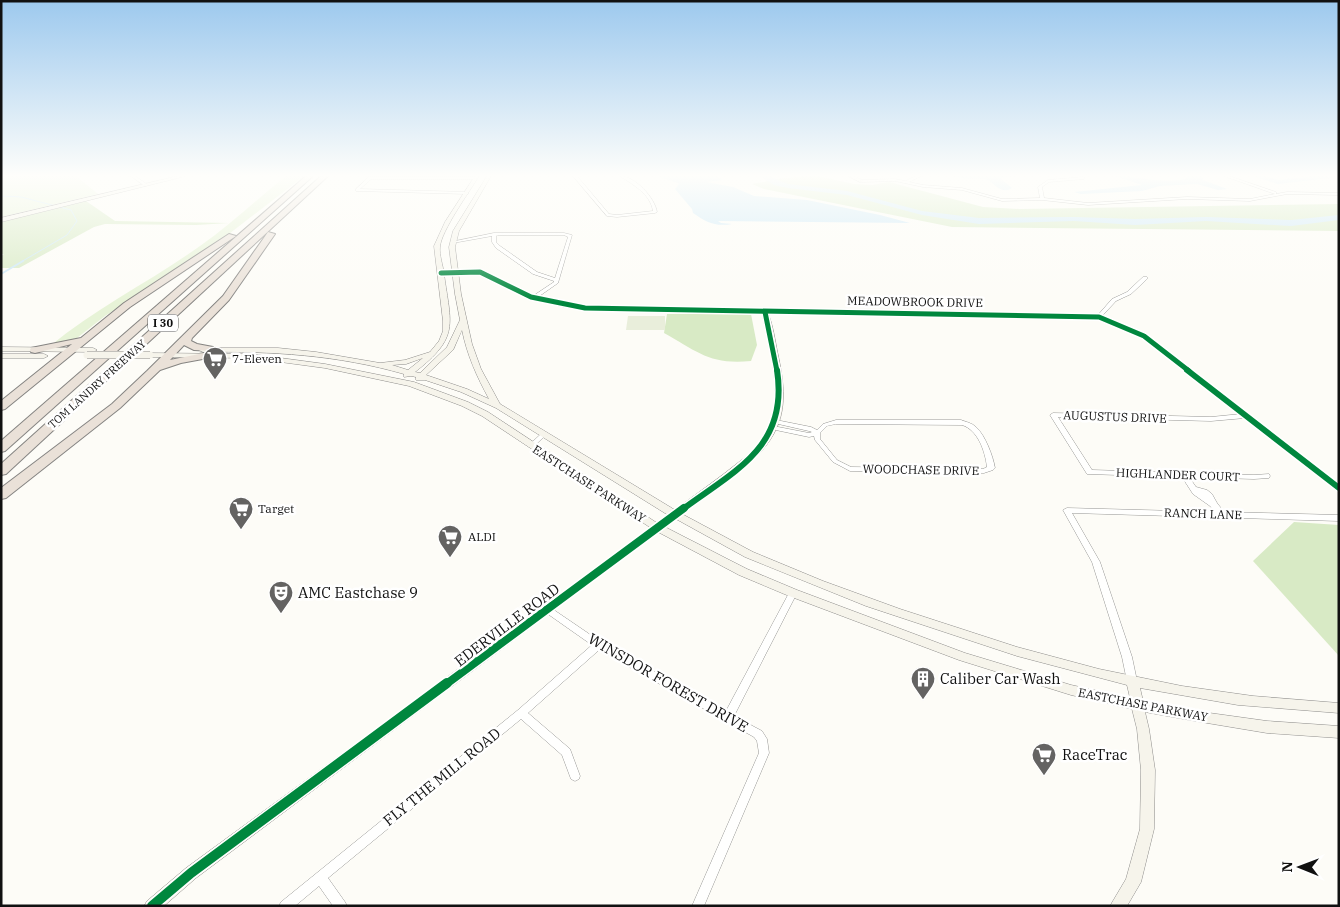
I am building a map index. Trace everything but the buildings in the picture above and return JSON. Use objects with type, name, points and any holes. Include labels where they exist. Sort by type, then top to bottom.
[{"type":"highway","points":[[1,407],[127,305],[257,218]]},
{"type":"highway","name":"TOM LANDRY FREEWAY","points":[[1,448],[263,218]]},
{"type":"highway","name":"TOM LANDRY FREEWAY","points":[[1,471],[278,218]]},
{"type":"highway","points":[[1,495],[116,406],[187,338],[226,298],[283,218]]},
{"type":"highway","points":[[32,353],[86,337]]},
{"type":"highway","points":[[187,338],[186,342],[189,345],[206,353]]},
{"type":"highway","points":[[32,353],[50,363],[47,368]]},
{"type":"highway","points":[[154,370],[178,360],[206,353]]},
{"type":"main road","points":[[399,381],[441,346],[447,329],[437,247],[451,218]]},
{"type":"main road","points":[[465,218],[452,242],[463,320],[468,344],[477,369],[497,406]]},
{"type":"main road","points":[[438,243],[452,242]]},
{"type":"main road","name":"EDERVILLE ROAD","points":[[152,906],[191,873],[734,471],[763,444],[775,425],[780,408],[780,388],[765,312]]},
{"type":"main road","points":[[411,384],[450,348],[463,320]]},
{"type":"main road","points":[[364,363],[404,362],[424,357],[441,346]]},
{"type":"main road","name":"EASTCHASE PARKWAY","points":[[1,350],[32,353],[66,353],[94,350],[152,353]]},
{"type":"main road","points":[[251,356],[275,354],[283,351]]},
{"type":"main road","name":"EASTCHASE PARKWAY","points":[[66,353],[87,356],[283,351],[364,363],[421,376],[456,388],[497,406],[674,514],[745,553],[873,604],[996,644],[1132,681],[1224,698],[1339,708]]},
{"type":"main road","name":"EASTCHASE PARKWAY","points":[[1,356],[32,353]]},
{"type":"main road","name":"EASTCHASE PARKWAY","points":[[206,353],[251,356],[325,366],[411,384],[465,404],[485,414],[657,527],[744,572],[793,593],[970,659],[1071,690],[1138,706],[1267,727],[1339,732]]},
{"type":"main road","points":[[274,360],[281,356],[308,354]]},
{"type":"main road","points":[[864,619],[873,604]]},
{"type":"main road","points":[[1118,906],[1133,882],[1147,829],[1148,770],[1132,681]]},
{"type":"street","points":[[494,234],[494,242],[498,247],[535,273],[556,280]]},
{"type":"street","points":[[452,242],[494,234],[569,235],[571,237],[554,285],[533,298]]},
{"type":"street","name":"MEADOWBROOK DRIVE","points":[[441,273],[480,272],[533,298],[585,308],[1099,317],[1144,336],[1339,488]]},
{"type":"street","points":[[1099,317],[1114,300],[1129,293],[1145,278]]},
{"type":"street","name":"AUGUSTUS DRIVE","points":[[1090,472],[1053,415],[1211,419],[1245,416]]},
{"type":"street","name":"WOODCHASE DRIVE","points":[[847,421],[959,422],[968,424],[976,429],[991,461],[991,468],[984,471],[850,469],[834,461],[817,439],[817,433],[825,425],[847,421]]},
{"type":"street","points":[[775,425],[792,428],[809,435],[817,433]]},
{"type":"street","points":[[531,446],[544,434]]},
{"type":"street","name":"HIGHLANDER COURT","points":[[1090,472],[1266,476]]},
{"type":"street","points":[[1184,475],[1200,496],[1213,504],[1221,514]]},
{"type":"street","name":"RANCH LANE","points":[[1132,681],[1124,647],[1096,562],[1067,510],[1339,518]]},
{"type":"street","points":[[727,719],[793,593]]},
{"type":"street","name":"WINSDOR FOREST DRIVE","points":[[548,610],[598,645],[727,719],[758,734],[762,739],[764,753],[698,906]]},
{"type":"street","name":"FLY THE MILL ROAD","points":[[285,906],[521,712],[598,645]]},
{"type":"street","points":[[521,712],[566,752],[574,776]]},
{"type":"street","points":[[320,877],[341,906]]},
{"type":"green space","points":[[16,218],[111,218],[115,221],[229,223],[196,225],[105,224],[94,227],[19,268],[1,268],[1,256],[4,254],[1,254],[1,222]]},
{"type":"green space","points":[[235,218],[249,218],[207,251],[105,316],[77,338],[50,346],[86,319],[200,246]]},
{"type":"green space","points":[[909,218],[1339,218],[1339,231],[952,227]]},
{"type":"green space","points":[[667,314],[751,314],[757,345],[751,361],[737,362],[714,359],[696,351],[664,333]]},
{"type":"green space","points":[[628,316],[665,316],[665,330],[626,330]]},
{"type":"green space","points":[[1294,522],[1339,525],[1339,656],[1253,561]]},
{"type":"water","points":[[702,218],[892,218],[910,223],[718,221],[732,224],[726,225]]},
{"type":"waterway","points":[[21,262],[67,235],[77,221],[76,218]]},
{"type":"waterway","points":[[960,218],[979,221],[1074,219],[1135,222],[1206,219],[1291,223],[1328,218]]},
{"type":"waterway","points":[[1,274],[23,261]]},
{"type":"cycle path","points":[[441,273],[480,272],[531,297],[585,308],[1099,317],[1144,336],[1339,488]]},
{"type":"cycle path","points":[[152,906],[191,873],[734,471],[758,450],[773,427],[778,411],[779,395],[776,362],[765,312]]},
{"type":"place","name":"7-Eleven","points":[[215,380]]},
{"type":"place","name":"Target","points":[[241,530]]},
{"type":"place","name":"ALDI","points":[[450,558]]},
{"type":"place","name":"AMC Eastchase 9","points":[[281,614]]},
{"type":"place","name":"Caliber Car Wash","points":[[923,700]]},
{"type":"place","name":"RaceTrac","points":[[1044,776]]}]
